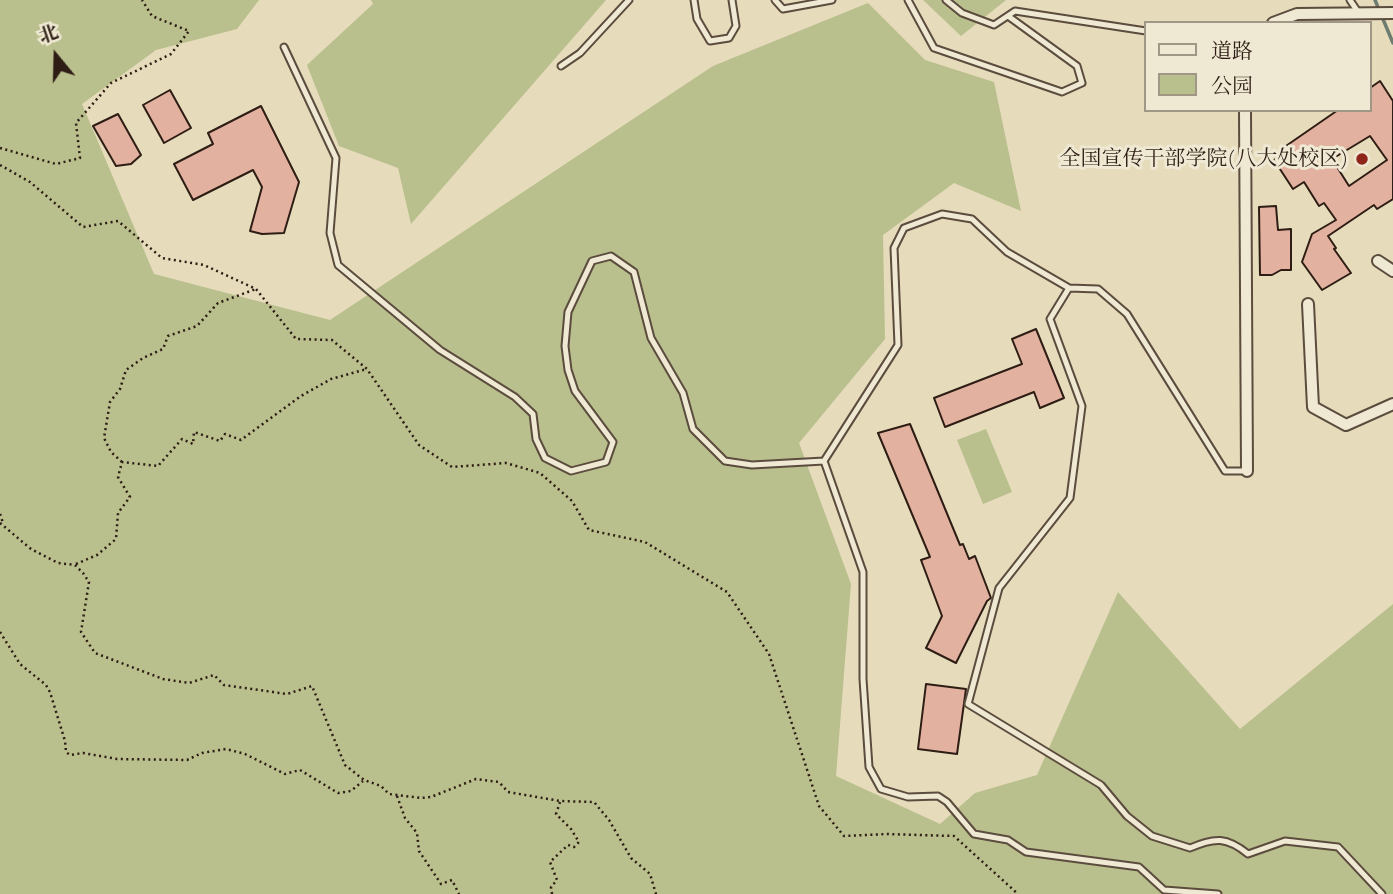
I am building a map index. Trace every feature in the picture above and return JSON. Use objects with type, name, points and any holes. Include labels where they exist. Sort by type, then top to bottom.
[{"type":"street","points":[[1278,21],[1297,14],[1393,13]]},
{"type":"street","points":[[1245,112],[1247,471]]},
{"type":"street","points":[[1378,261],[1393,271]]},
{"type":"street","points":[[1308,304],[1313,407],[1346,425],[1393,404]]},
{"type":"lane","points":[[561,66],[580,52],[629,0]]},
{"type":"lane","points":[[694,0],[697,19],[710,41],[729,37],[736,26],[732,0]]},
{"type":"lane","points":[[775,0],[783,9],[832,0]]},
{"type":"lane","points":[[908,0],[934,48],[1062,92],[1082,83],[1077,66],[1008,16]]},
{"type":"lane","points":[[946,0],[962,13],[994,25],[1015,11],[1144,32]]},
{"type":"lane","points":[[1350,0],[1358,14]]},
{"type":"lane","points":[[284,47],[336,158],[330,233],[338,265],[440,350],[515,397],[533,414],[536,439],[545,458],[571,471],[607,462],[613,442],[575,391],[568,370],[565,346],[568,312],[592,261],[611,256],[634,272],[651,338],[683,393],[693,429],[725,461],[752,464],[824,461]]},
{"type":"lane","points":[[824,461],[898,345],[894,248],[904,228],[942,214],[972,219],[1007,251],[1069,288],[1098,289],[1127,314],[1225,471],[1247,471]]},
{"type":"lane","points":[[1069,288],[1050,319],[1082,406],[1070,498],[999,588],[968,704],[1101,785],[1127,816],[1152,836],[1190,848],[1209,840],[1233,842],[1248,854],[1285,842],[1338,847],[1382,894]]},
{"type":"lane","points":[[824,461],[863,572],[863,679],[869,767],[881,789],[908,797],[938,796],[947,802],[974,834],[1007,839],[1026,852],[1139,867],[1164,890],[1218,894]]},
{"type":"path","points":[[0,148],[56,164],[80,158],[76,122],[111,83],[171,54],[189,31],[152,16],[142,0]]},
{"type":"path","points":[[0,165],[30,182],[83,227],[118,221],[162,258],[204,265],[256,289],[296,339],[332,341],[367,369],[419,445],[452,467],[506,463],[540,473],[572,501],[589,530],[645,542],[727,592],[769,654],[819,806],[844,836],[954,836],[1018,894]]},
{"type":"path","points":[[256,289],[218,303],[197,326],[169,336],[163,349],[126,370],[120,389],[110,402],[104,438],[111,452],[122,462],[158,466],[182,439],[193,444],[194,432],[220,441],[225,433],[241,440],[301,396],[331,379],[367,369]]},
{"type":"path","points":[[0,514],[1,523],[31,550],[58,563],[75,565],[97,555],[116,539],[118,513],[130,497],[118,477],[122,462]]},
{"type":"path","points":[[75,565],[89,582],[81,632],[95,653],[163,679],[189,683],[214,675],[224,685],[286,694],[313,686],[345,765],[364,780],[381,786],[389,794],[431,797],[476,779],[499,782],[508,792],[560,801],[594,802],[631,858],[650,874],[656,894]]},
{"type":"path","points":[[0,632],[20,664],[46,685],[50,692],[66,752],[70,755],[83,753],[117,760],[187,760],[202,753],[226,749],[245,754],[285,774],[300,770],[338,793],[351,791],[364,780]]},
{"type":"path","points":[[397,796],[405,818],[417,832],[419,852],[441,884],[452,880],[460,894]]},
{"type":"path","points":[[552,894],[551,887],[557,880],[550,862],[568,845],[574,847],[579,842],[556,814],[560,801]]},
{"type":"green space","points":[[0,0],[259,0],[237,29],[156,50],[82,104],[154,274],[330,320],[713,66],[868,3],[925,60],[994,82],[1021,211],[954,183],[883,235],[885,339],[799,443],[851,584],[836,776],[940,824],[975,793],[1037,775],[1118,592],[1240,729],[1393,604],[1393,894],[0,894]]},
{"type":"green space","points":[[371,0],[606,0],[411,224],[398,168],[339,146],[307,65],[373,4]]},
{"type":"green space","points":[[923,0],[1006,0],[961,36]]},
{"type":"green space","points":[[986,429],[1012,492],[983,504],[957,440]]},
{"type":"building","points":[[1380,81],[1393,101],[1393,199],[1377,209],[1374,205],[1328,236],[1351,273],[1322,290],[1302,262],[1312,234],[1336,220],[1324,203],[1319,206],[1304,182],[1293,189],[1274,160],[1285,152],[1283,148],[1335,112],[1372,112],[1372,87]],"holes":[[[1370,136],[1387,160],[1349,186],[1332,159]]]},
{"type":"building","points":[[170,90],[191,128],[164,143],[143,105]]},
{"type":"building","points":[[261,106],[299,182],[284,233],[262,234],[250,231],[262,187],[253,170],[193,200],[174,164],[213,144],[208,133]]},
{"type":"building","points":[[118,114],[141,155],[131,164],[116,166],[93,126]]},
{"type":"building","points":[[1276,206],[1278,230],[1291,229],[1291,270],[1260,275],[1259,207]]},
{"type":"building","points":[[1036,329],[1064,398],[1040,408],[1034,392],[945,427],[934,398],[1022,364],[1012,339]]},
{"type":"building","points":[[910,424],[960,545],[963,544],[969,559],[975,556],[991,598],[956,663],[926,648],[942,616],[921,560],[930,557],[878,433]]},
{"type":"building","points":[[926,684],[966,689],[957,754],[918,749]]},
{"type":"waterway","points":[[1375,0],[1393,43]]},
{"type":"place","name":"全国宣传干部学院(八大处校区)","points":[[1362,159]]}]
